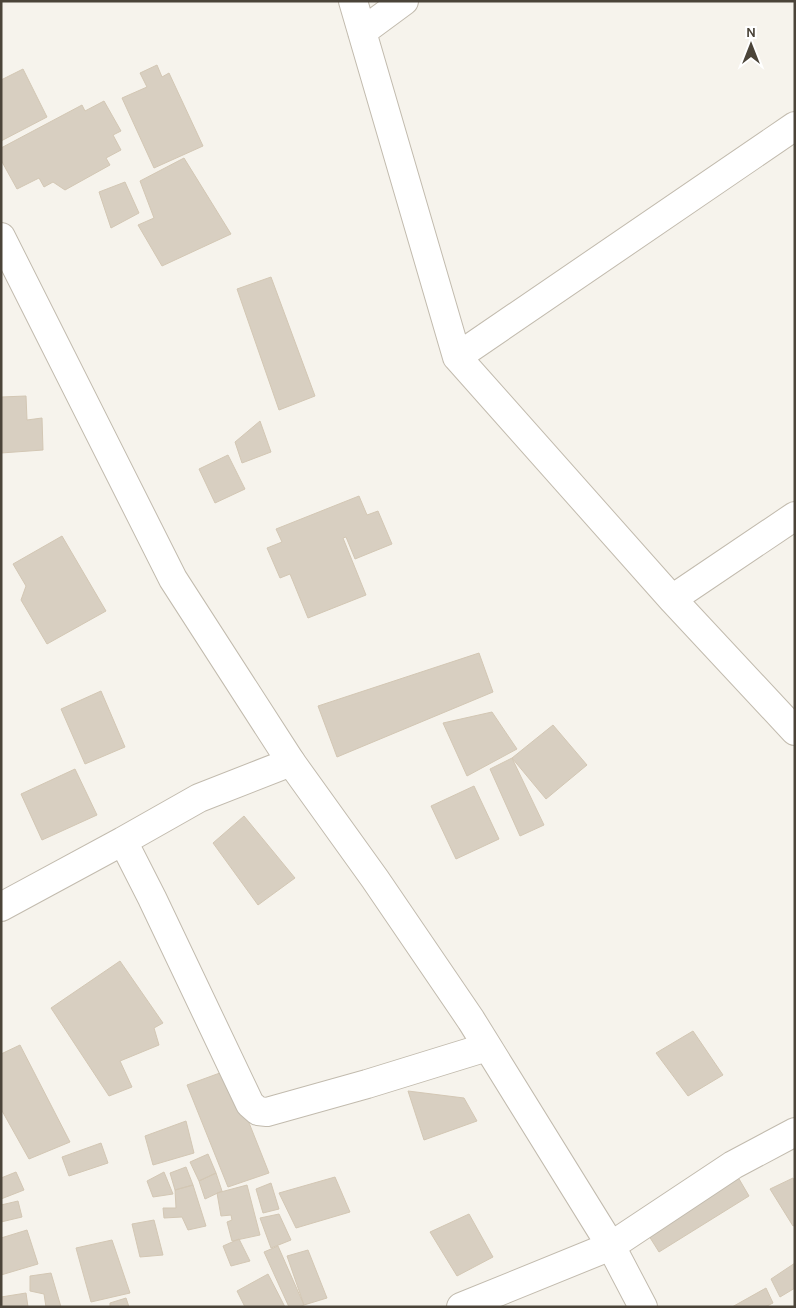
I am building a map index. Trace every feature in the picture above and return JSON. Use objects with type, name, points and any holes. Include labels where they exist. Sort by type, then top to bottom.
[{"type":"street","points":[[353,1],[457,357],[672,599],[795,731]]},
{"type":"street","points":[[362,32],[404,1]]},
{"type":"street","points":[[457,357],[795,126]]},
{"type":"street","points":[[1,237],[173,579],[291,762],[375,879],[471,1020],[611,1246],[643,1307]]},
{"type":"street","points":[[672,599],[795,516]]},
{"type":"street","points":[[1,907],[199,798],[291,762]]},
{"type":"street","points":[[123,841],[250,1104],[258,1111],[267,1112],[488,1047]]},
{"type":"street","points":[[461,1307],[611,1246],[733,1165],[795,1132]]},
{"type":"building","points":[[157,65],[162,77],[169,73],[203,146],[154,168],[122,98],[147,87],[140,73]]},
{"type":"building","points":[[23,69],[47,117],[1,141],[1,80]]},
{"type":"building","points":[[104,101],[121,131],[113,135],[121,150],[106,158],[110,165],[65,190],[53,182],[44,187],[39,178],[17,189],[1,160],[1,148],[82,105],[85,111]]},
{"type":"building","points":[[184,158],[231,234],[162,266],[138,225],[154,218],[140,181]]},
{"type":"building","points":[[125,182],[139,213],[111,228],[99,192]]},
{"type":"building","points":[[271,277],[315,396],[279,410],[237,289]]},
{"type":"building","points":[[26,396],[27,420],[42,418],[43,450],[1,453],[1,397]]},
{"type":"building","points":[[260,421],[271,452],[242,463],[235,442]]},
{"type":"building","points":[[228,455],[245,489],[215,503],[199,469]]},
{"type":"building","points":[[359,496],[367,515],[378,511],[392,544],[355,559],[346,537],[343,538],[366,595],[308,618],[290,574],[280,578],[267,548],[282,542],[276,529]]},
{"type":"building","points":[[62,536],[106,611],[47,644],[21,600],[26,586],[13,564]]},
{"type":"building","points":[[479,653],[493,692],[337,757],[318,706]]},
{"type":"building","points":[[101,691],[125,747],[85,764],[61,709]]},
{"type":"building","points":[[492,712],[517,749],[467,776],[443,723]]},
{"type":"building","points":[[553,725],[587,765],[546,799],[512,758]]},
{"type":"building","points":[[512,758],[544,825],[520,836],[490,769]]},
{"type":"building","points":[[75,769],[97,815],[42,840],[21,794]]},
{"type":"building","points":[[474,786],[499,839],[456,859],[431,806]]},
{"type":"building","points":[[244,816],[295,878],[258,905],[213,843]]},
{"type":"building","points":[[120,961],[163,1023],[154,1028],[159,1045],[120,1061],[132,1087],[109,1096],[51,1008]]},
{"type":"building","points":[[693,1031],[723,1075],[688,1096],[656,1053]]},
{"type":"building","points":[[20,1045],[70,1142],[29,1159],[1,1109],[1,1054]]},
{"type":"building","points":[[228,1070],[269,1173],[228,1187],[187,1085]]},
{"type":"building","points":[[408,1091],[464,1098],[477,1121],[424,1140]]},
{"type":"building","points":[[186,1121],[194,1153],[153,1165],[145,1136]]},
{"type":"building","points":[[101,1143],[108,1163],[69,1176],[62,1157]]},
{"type":"building","points":[[208,1154],[216,1173],[199,1181],[190,1162]]},
{"type":"building","points":[[186,1167],[193,1185],[175,1190],[170,1173]]},
{"type":"building","points":[[16,1172],[24,1190],[1,1199],[1,1178]]},
{"type":"building","points":[[164,1172],[173,1194],[153,1197],[147,1181]]},
{"type":"building","points":[[735,1172],[749,1196],[659,1252],[644,1228]]},
{"type":"building","points":[[216,1173],[222,1191],[205,1199],[199,1181]]},
{"type":"building","points":[[335,1177],[350,1212],[296,1228],[279,1193]]},
{"type":"building","points":[[793,1178],[795,1182],[795,1225],[793,1226],[770,1189]]},
{"type":"building","points":[[271,1183],[279,1209],[263,1213],[256,1189]]},
{"type":"building","points":[[193,1185],[206,1226],[188,1230],[182,1217],[164,1218],[163,1208],[176,1208],[175,1190]]},
{"type":"building","points":[[247,1185],[260,1235],[232,1241],[227,1222],[232,1220],[231,1215],[221,1216],[217,1193]]},
{"type":"building","points":[[18,1201],[22,1217],[1,1222],[1,1205]]},
{"type":"building","points":[[279,1214],[291,1240],[271,1248],[260,1218]]},
{"type":"building","points":[[469,1214],[493,1257],[457,1276],[430,1232]]},
{"type":"building","points":[[154,1220],[163,1255],[140,1257],[132,1224]]},
{"type":"building","points":[[27,1230],[38,1264],[1,1275],[1,1238]]},
{"type":"building","points":[[239,1239],[250,1261],[231,1266],[223,1246]]},
{"type":"building","points":[[112,1240],[130,1293],[91,1302],[76,1248]]},
{"type":"building","points":[[278,1246],[304,1305],[299,1307],[289,1307],[264,1252]]},
{"type":"building","points":[[308,1250],[327,1298],[304,1305],[287,1256]]},
{"type":"building","points":[[795,1263],[795,1288],[780,1297],[771,1279]]},
{"type":"building","points":[[51,1273],[61,1307],[46,1307],[44,1294],[30,1291],[30,1276]]},
{"type":"building","points":[[268,1274],[285,1307],[245,1307],[237,1291]]},
{"type":"building","points":[[766,1288],[773,1303],[765,1307],[732,1307]]},
{"type":"building","points":[[26,1293],[28,1307],[1,1307],[1,1297]]},
{"type":"building","points":[[126,1298],[129,1307],[110,1307],[110,1303]]}]
